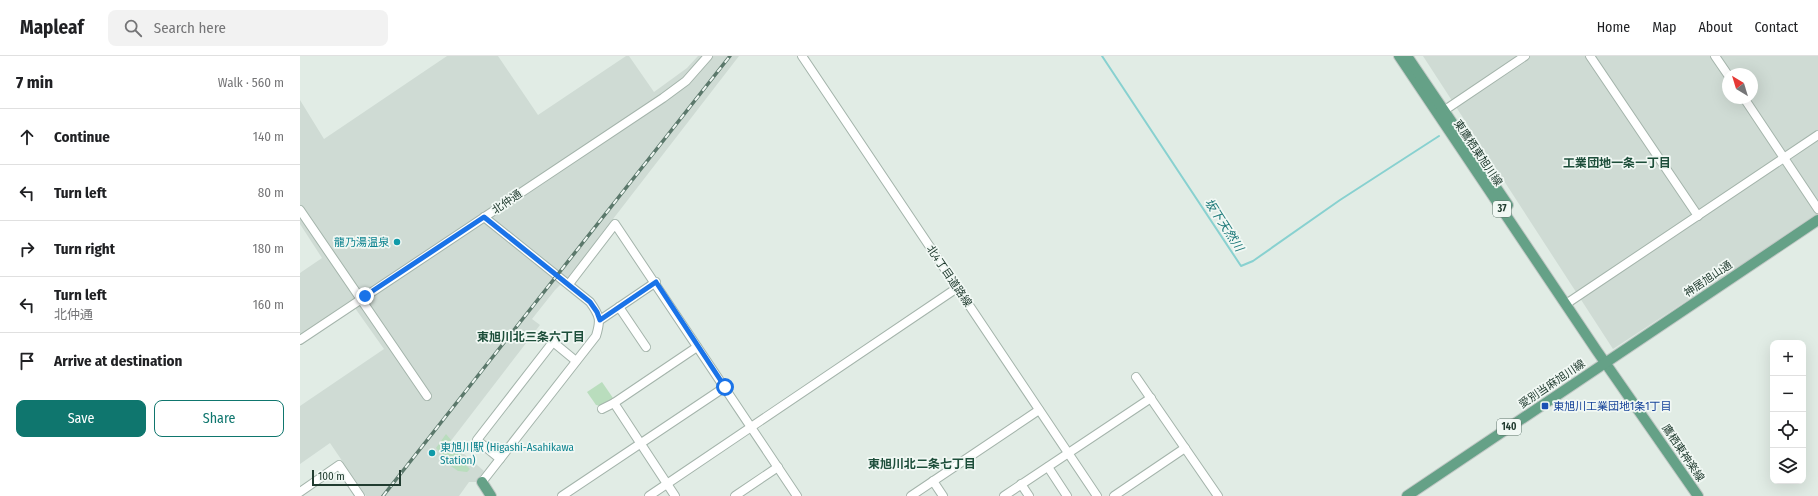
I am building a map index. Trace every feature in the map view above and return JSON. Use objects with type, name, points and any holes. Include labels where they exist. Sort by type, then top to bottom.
[{"type":"main road","name":"東鷹栖東旭川線","points":[[1399,56],[1441,112]]},
{"type":"main road","name":"東鷹栖東旭川線","points":[[1407,56],[1441,112],[1608,361]]},
{"type":"main road","name":"神居旭山通","points":[[1608,361],[1818,220]]},
{"type":"main road","name":"鷹栖東神楽線","points":[[1608,361],[1698,496]]},
{"type":"main road","name":"愛別当麻旭川線","points":[[1407,496],[1608,361]]},
{"type":"main road","points":[[482,482],[491,496]]},
{"type":"street","name":"北仲通","points":[[300,340],[663,98],[686,81],[708,56]]},
{"type":"street","name":"北4丁目道路線","points":[[802,56],[1097,496]]},
{"type":"street","points":[[1441,112],[1525,56]]},
{"type":"street","points":[[1590,56],[1698,216]]},
{"type":"street","points":[[1715,56],[1723,68]]},
{"type":"street","points":[[1748,104],[1818,209]]},
{"type":"street","points":[[1569,302],[1818,134]]},
{"type":"street","points":[[300,210],[427,396]]},
{"type":"street","points":[[482,482],[596,336],[600,320],[597,312],[590,302],[484,217]]},
{"type":"street","points":[[569,284],[616,224],[797,496]]},
{"type":"street","points":[[600,320],[656,282]]},
{"type":"street","points":[[649,496],[957,288]]},
{"type":"street","points":[[619,307],[646,347]]},
{"type":"street","points":[[500,459],[477,440],[553,342],[576,361]]},
{"type":"street","points":[[602,409],[614,403],[697,347]]},
{"type":"street","points":[[1136,377],[1216,494],[1207,496]]},
{"type":"street","points":[[562,496],[725,387]]},
{"type":"street","points":[[1004,496],[1151,398]]},
{"type":"street","points":[[614,403],[675,496]]},
{"type":"street","points":[[911,496],[1039,410]]},
{"type":"street","points":[[1114,496],[1184,448]]},
{"type":"street","points":[[300,492],[339,465],[360,496]]},
{"type":"street","points":[[735,496],[778,467]]},
{"type":"street","points":[[1048,467],[1067,496]]},
{"type":"street","points":[[933,481],[943,496]]},
{"type":"street","points":[[1021,484],[1029,496]]},
{"type":"shaded area","points":[[447,56],[498,56],[538,115],[626,56],[629,56],[654,92],[687,68],[698,56],[739,56],[569,276],[555,290],[532,319],[540,325],[450,442],[484,471],[476,482],[469,482],[459,496],[366,496],[330,443],[300,464],[300,406],[384,349],[350,301],[300,335],[300,273],[322,258],[300,224],[300,100],[324,139]]},
{"type":"shaded area","points":[[1423,56],[1818,56],[1818,215],[1613,349]]},
{"type":"green space","points":[[602,382],[613,398],[601,406],[596,405],[587,392]]},
{"type":"green space","points":[[446,434],[451,440],[450,442],[459,450],[470,469],[467,472],[458,471],[442,460],[443,456],[436,448]]},
{"type":"waterway","name":"坂下天然川","points":[[1102,56],[1241,266],[1253,261],[1340,200],[1439,136]]},
{"type":"railway","points":[[383,496],[730,56]]},
{"type":"place","name":"龍乃湯温泉","points":[[397,242]]},
{"type":"place","name":"東旭川工業団地1条1丁目","points":[[1545,406]]},
{"type":"place","name":"東旭川駅 (Higashi-Asahikawa Station)","points":[[432,453]]},
{"type":"district","name":"工業団地一条一丁目","points":[[1617,163]]},
{"type":"district","name":"東旭川北三条六丁目","points":[[531,337]]},
{"type":"district","name":"東旭川北二条七丁目","points":[[922,464]]},
{"type":"route","points":[[365,296],[484,217],[590,302],[597,312],[600,320],[656,282],[697,347],[725,387]]}]
